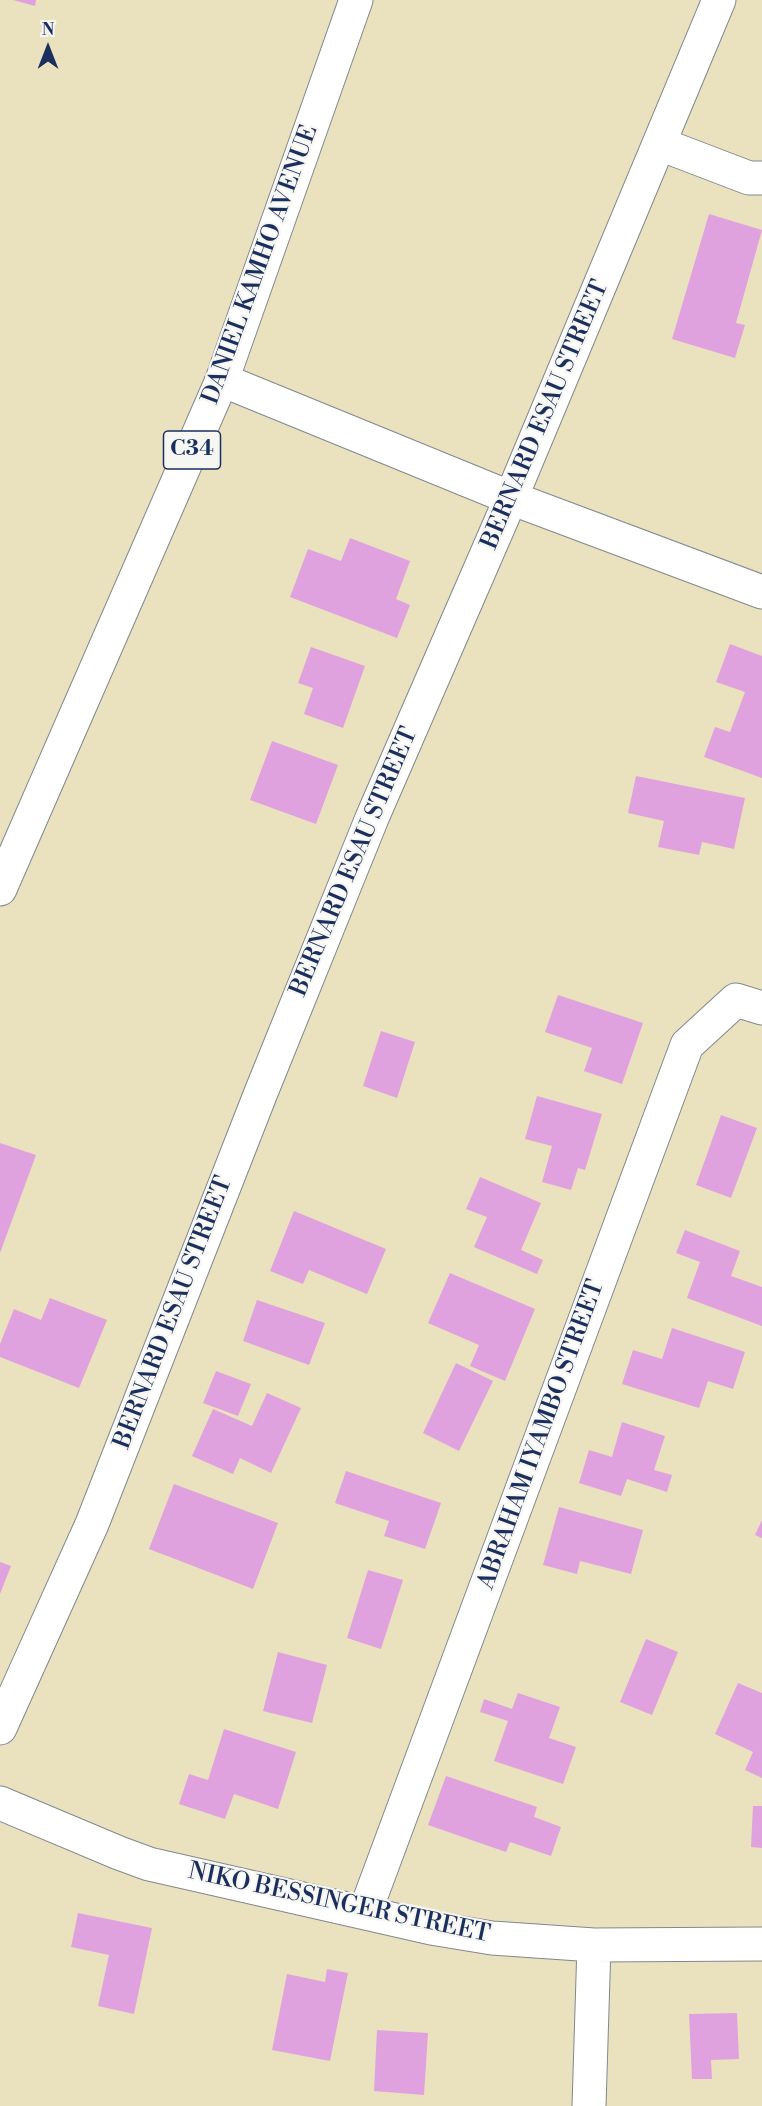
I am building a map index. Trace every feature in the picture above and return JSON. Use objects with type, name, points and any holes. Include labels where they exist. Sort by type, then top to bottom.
[{"type":"street","name":"DANIEL KAMHO AVENUE","points":[[0,889],[222,380],[356,0]]},
{"type":"street","name":"BERNARD ESAU STREET","points":[[0,1728],[92,1524],[260,1095],[372,818],[511,498],[719,0]]},
{"type":"street","points":[[660,144],[749,178],[762,178]]},
{"type":"street","points":[[222,380],[511,498],[762,592]]},
{"type":"street","name":"ABRAHAM IYAMBO STREET","points":[[365,1912],[687,1045],[736,1000],[762,1008]]},
{"type":"street","name":"NIKO BESSINGER STREET","points":[[0,1803],[149,1864],[430,1928],[492,1938],[594,1944],[762,1944]]},
{"type":"street","points":[[589,2106],[594,1944]]},
{"type":"building","points":[[13,0],[36,0],[35,6]]},
{"type":"building","points":[[709,214],[762,230],[736,323],[745,325],[735,358],[672,339]]},
{"type":"building","points":[[350,538],[410,561],[396,599],[410,605],[397,638],[290,597],[308,549],[341,561]]},
{"type":"building","points":[[730,644],[762,656],[762,778],[704,757],[715,727],[730,732],[745,692],[716,682]]},
{"type":"building","points":[[311,647],[365,666],[343,728],[304,714],[313,688],[298,683]]},
{"type":"building","points":[[272,741],[338,765],[316,824],[250,800]]},
{"type":"building","points":[[636,776],[745,798],[734,849],[702,842],[699,855],[658,847],[664,821],[628,813]]},
{"type":"building","points":[[558,995],[643,1023],[622,1084],[584,1071],[592,1048],[545,1032]]},
{"type":"building","points":[[381,1031],[415,1042],[397,1098],[363,1086]]},
{"type":"building","points":[[537,1096],[602,1114],[585,1170],[578,1168],[571,1190],[542,1182],[552,1146],[525,1139]]},
{"type":"building","points":[[721,1115],[757,1128],[731,1198],[696,1185]]},
{"type":"building","points":[[0,1143],[36,1155],[0,1253]]},
{"type":"building","points":[[480,1177],[541,1203],[521,1250],[543,1260],[537,1274],[474,1247],[487,1217],[466,1209]]},
{"type":"building","points":[[294,1211],[386,1249],[367,1294],[309,1270],[303,1284],[270,1271]]},
{"type":"building","points":[[685,1230],[740,1251],[731,1276],[762,1287],[762,1326],[687,1298],[700,1262],[676,1253]]},
{"type":"building","points":[[450,1273],[535,1309],[505,1381],[470,1366],[479,1345],[428,1323]]},
{"type":"building","points":[[50,1298],[107,1320],[79,1388],[0,1357],[0,1344],[14,1309],[41,1320]]},
{"type":"building","points":[[257,1300],[325,1323],[309,1365],[243,1341]]},
{"type":"building","points":[[672,1328],[745,1352],[733,1389],[708,1381],[699,1408],[622,1384],[633,1350],[662,1359]]},
{"type":"building","points":[[456,1363],[493,1381],[459,1451],[423,1433]]},
{"type":"building","points":[[216,1371],[251,1384],[238,1416],[203,1403]]},
{"type":"building","points":[[267,1393],[301,1408],[271,1473],[240,1458],[233,1474],[192,1456],[213,1409],[252,1426]]},
{"type":"building","points":[[622,1422],[665,1436],[654,1470],[672,1475],[667,1492],[627,1479],[621,1496],[579,1483],[589,1450],[612,1457]]},
{"type":"building","points":[[346,1471],[441,1503],[425,1549],[384,1536],[389,1521],[335,1503]]},
{"type":"building","points":[[174,1484],[278,1523],[253,1589],[149,1549]]},
{"type":"building","points":[[559,1507],[643,1530],[631,1574],[580,1561],[577,1574],[543,1565]]},
{"type":"building","points":[[762,1520],[762,1538],[755,1535]]},
{"type":"building","points":[[0,1562],[11,1566],[0,1594]]},
{"type":"building","points":[[368,1570],[403,1580],[381,1649],[347,1638]]},
{"type":"building","points":[[646,1639],[678,1652],[652,1715],[620,1702]]},
{"type":"building","points":[[278,1652],[327,1665],[312,1723],[263,1711]]},
{"type":"building","points":[[738,1683],[762,1693],[762,1778],[745,1770],[753,1752],[715,1734]]},
{"type":"building","points":[[518,1693],[560,1707],[549,1738],[576,1747],[563,1784],[494,1761],[508,1721],[480,1712],[484,1699],[512,1709]]},
{"type":"building","points":[[224,1729],[296,1752],[278,1809],[234,1794],[225,1819],[179,1804],[189,1774],[208,1780]]},
{"type":"building","points":[[446,1776],[537,1807],[534,1817],[561,1827],[551,1856],[510,1842],[506,1852],[428,1825]]},
{"type":"building","points":[[753,1806],[762,1806],[762,1848],[751,1847]]},
{"type":"building","points":[[78,1913],[152,1928],[134,2014],[98,2006],[109,1955],[71,1947]]},
{"type":"building","points":[[327,1969],[348,1973],[330,2061],[272,2050],[287,1974],[325,1982]]},
{"type":"building","points":[[737,2013],[739,2059],[711,2060],[712,2079],[692,2079],[689,2014]]},
{"type":"building","points":[[377,2030],[428,2033],[424,2095],[374,2091]]}]
